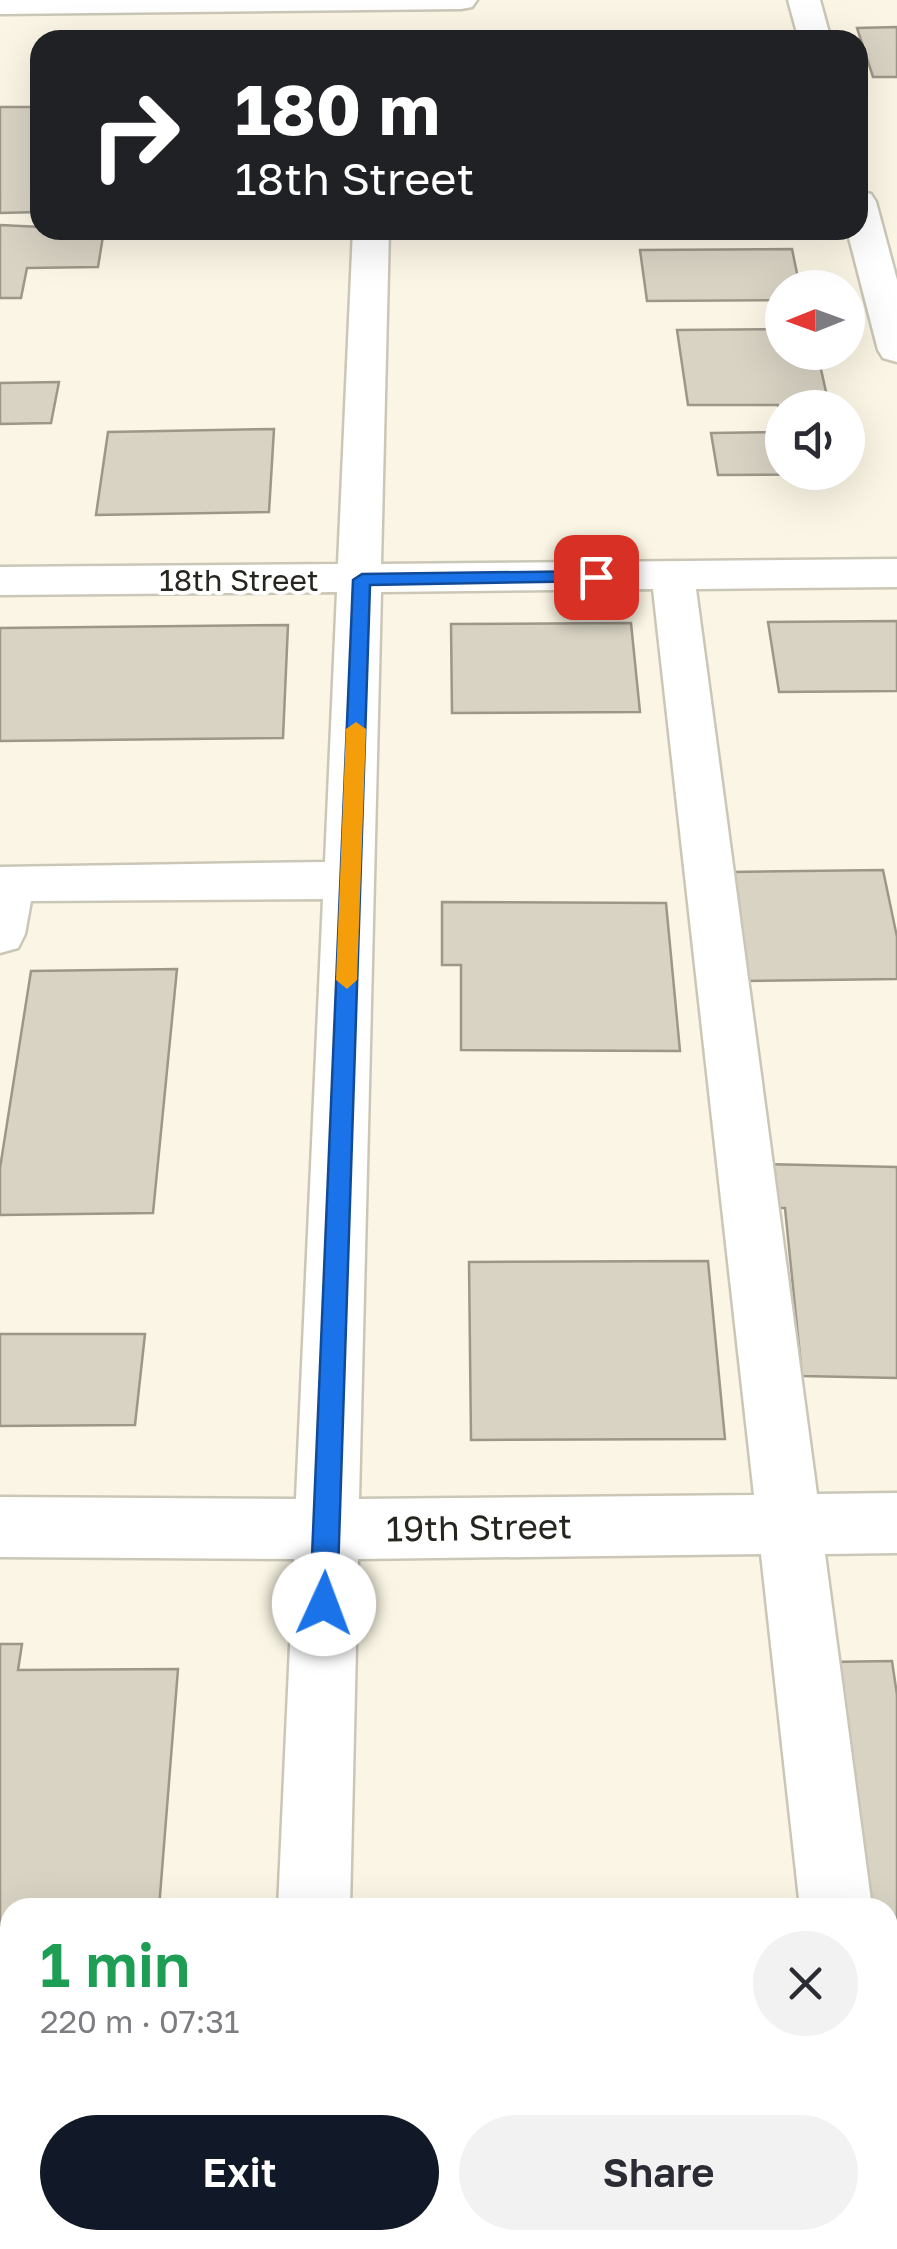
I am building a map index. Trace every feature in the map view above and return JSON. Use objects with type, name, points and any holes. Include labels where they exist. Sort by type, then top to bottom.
[{"type":"street","points":[[376,30],[377,0]]},
{"type":"street","points":[[0,5],[460,0]]},
{"type":"street","points":[[804,0],[812,30]]},
{"type":"street","points":[[868,223],[885,260],[897,348]]},
{"type":"street","points":[[314,1898],[371,240]]},
{"type":"street","name":"18th Street","points":[[0,581],[897,573]]},
{"type":"street","points":[[673,576],[835,1898]]},
{"type":"street","points":[[0,934],[9,882],[350,880]]},
{"type":"street","name":"19th Street","points":[[0,1527],[897,1523]]},
{"type":"building","points":[[897,27],[897,77],[873,77],[868,62],[868,30],[857,28]]},
{"type":"building","points":[[0,107],[30,107],[30,212],[0,213]]},
{"type":"building","points":[[0,225],[30,226],[30,240],[102,240],[98,267],[27,268],[21,298],[0,298]]},
{"type":"building","points":[[792,249],[796,270],[765,270],[765,300],[647,301],[640,250]]},
{"type":"building","points":[[765,329],[765,370],[821,370],[826,390],[765,390],[765,405],[688,405],[677,330]]},
{"type":"building","points":[[59,382],[51,423],[0,424],[0,383]]},
{"type":"building","points":[[274,429],[269,512],[96,515],[108,432]]},
{"type":"building","points":[[765,432],[765,475],[718,475],[711,433]]},
{"type":"building","points":[[897,621],[897,691],[779,692],[768,622]]},
{"type":"building","points":[[631,623],[640,712],[452,713],[451,624]]},
{"type":"building","points":[[288,625],[283,738],[0,741],[0,628]]},
{"type":"building","points":[[883,870],[897,937],[897,979],[746,981],[730,872]]},
{"type":"building","points":[[442,902],[666,903],[680,1051],[461,1050],[461,965],[442,965]]},
{"type":"building","points":[[177,969],[153,1213],[0,1215],[0,1168],[31,971]]},
{"type":"building","points":[[761,1164],[897,1167],[897,1378],[802,1376],[785,1208],[766,1208]]},
{"type":"building","points":[[708,1261],[725,1439],[471,1440],[469,1262]]},
{"type":"building","points":[[0,1334],[145,1334],[135,1425],[0,1426]]},
{"type":"building","points":[[0,1644],[22,1644],[18,1670],[178,1669],[160,1898],[0,1898]]},
{"type":"building","points":[[892,1661],[897,1695],[897,1898],[860,1898],[827,1662]]},
{"type":"slow traffic","points":[[347,980],[356,729]]},
{"type":"route","points":[[324,1604],[362,580],[596,577]]}]
